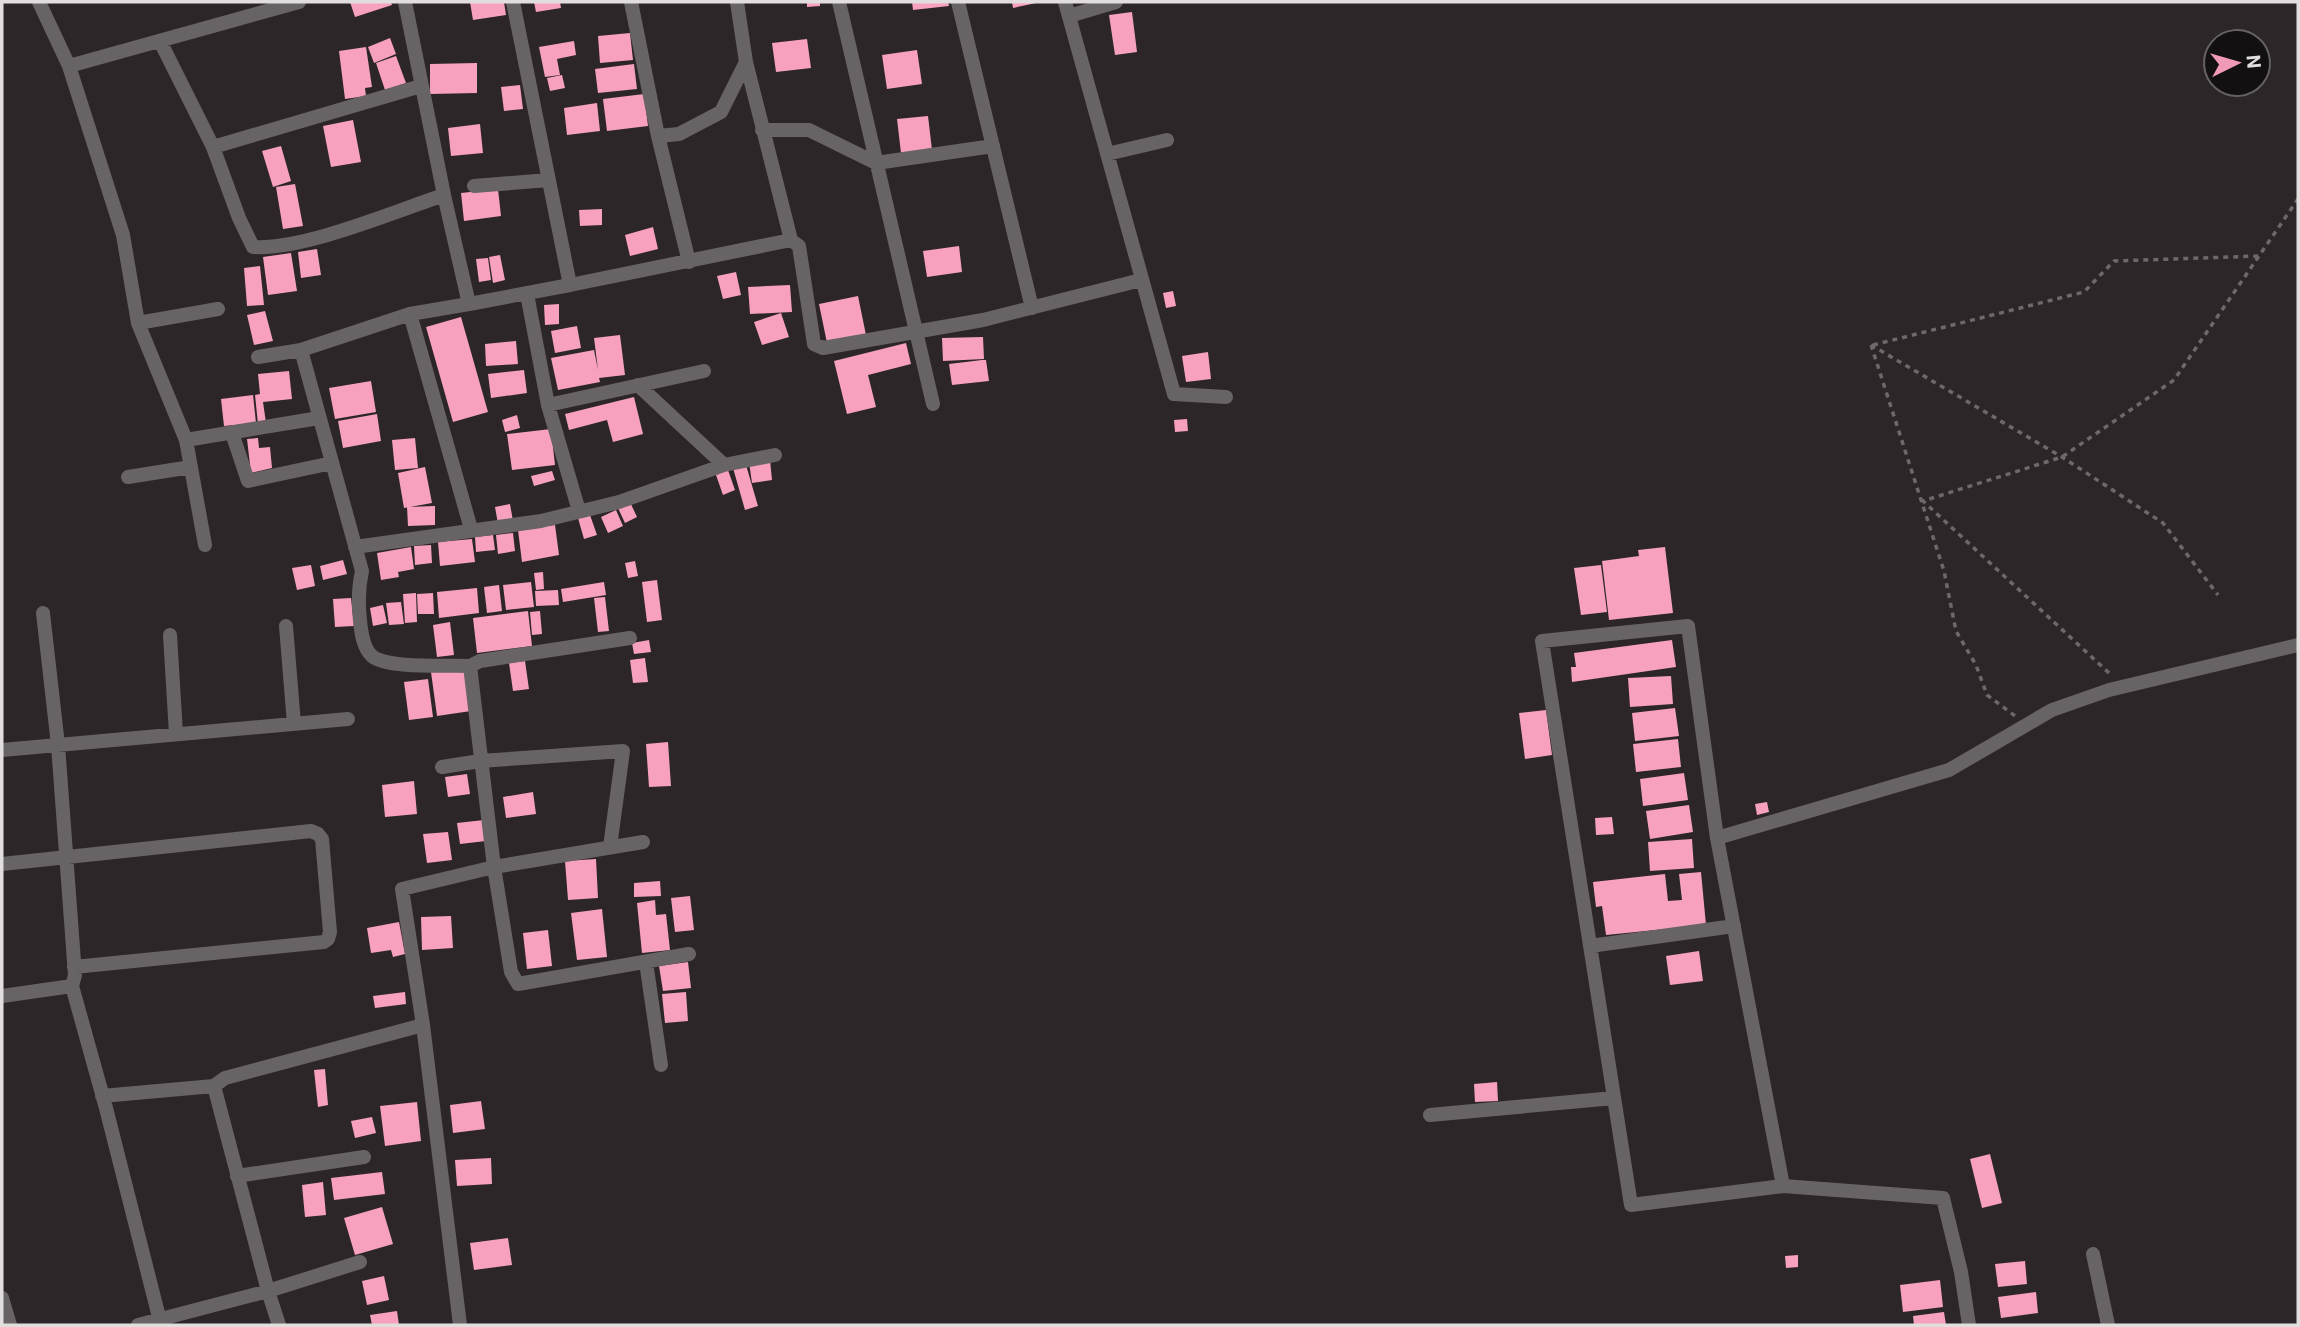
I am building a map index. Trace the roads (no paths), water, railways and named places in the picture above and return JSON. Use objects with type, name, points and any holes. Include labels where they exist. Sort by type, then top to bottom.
[{"type":"street","points":[[39,2],[69,66],[123,235],[138,324],[186,440],[205,545]]},
{"type":"street","points":[[69,66],[299,2]]},
{"type":"street","points":[[405,2],[468,304]]},
{"type":"street","points":[[513,2],[570,285]]},
{"type":"street","points":[[631,2],[658,136],[689,262]]},
{"type":"street","points":[[737,2],[746,62],[791,240],[799,246],[814,344],[818,348],[983,320],[1141,280]]},
{"type":"street","points":[[839,2],[933,404]]},
{"type":"street","points":[[958,2],[1032,308]]},
{"type":"street","points":[[1116,2],[1067,9],[1141,280],[1174,394],[1226,397]]},
{"type":"street","points":[[160,41],[214,146],[239,218],[253,247],[265,248],[320,236],[444,195]]},
{"type":"street","points":[[658,136],[679,134],[721,112],[746,62]]},
{"type":"street","points":[[214,146],[421,86]]},
{"type":"street","points":[[762,130],[809,130],[876,163],[993,146]]},
{"type":"street","points":[[1107,154],[1167,140]]},
{"type":"street","points":[[474,186],[549,180]]},
{"type":"street","points":[[258,357],[301,350],[410,314],[527,294],[791,240]]},
{"type":"street","points":[[527,294],[548,405],[579,511]]},
{"type":"street","points":[[138,324],[218,309]]},
{"type":"street","points":[[410,314],[471,530]]},
{"type":"street","points":[[301,350],[362,571],[357,592],[361,634],[369,654],[377,660],[395,665],[470,666],[480,661],[630,638]]},
{"type":"street","points":[[548,405],[704,370]]},
{"type":"street","points":[[638,385],[724,465]]},
{"type":"street","points":[[186,440],[319,418]]},
{"type":"street","points":[[232,433],[248,481],[332,463]]},
{"type":"street","points":[[355,547],[541,521],[619,502],[724,465],[775,455]]},
{"type":"street","points":[[128,477],[191,467]]},
{"type":"street","points":[[43,613],[67,857],[75,975],[72,986],[160,1323]]},
{"type":"street","points":[[286,626],[294,724]]},
{"type":"street","points":[[1783,1186],[1717,838],[1688,626],[1542,641],[1631,1205],[1783,1186],[1943,1198],[1961,1272],[1969,1325]]},
{"type":"street","points":[[170,635],[176,734]]},
{"type":"street","points":[[1717,838],[1949,770],[2052,710],[2124,687],[2298,646]]},
{"type":"street","points":[[470,666],[494,867],[511,972],[518,984],[689,954]]},
{"type":"street","points":[[2,750],[348,719]]},
{"type":"street","points":[[442,766],[623,751],[610,847]]},
{"type":"street","points":[[2,864],[311,831],[322,839],[330,932],[324,942],[74,967]]},
{"type":"street","points":[[460,1325],[423,1025],[402,889],[494,867],[643,842]]},
{"type":"street","points":[[1590,946],[1734,926]]},
{"type":"street","points":[[646,962],[661,1065]]},
{"type":"street","points":[[2,996],[72,986]]},
{"type":"street","points":[[102,1096],[214,1086],[226,1078],[423,1025]]},
{"type":"street","points":[[214,1086],[279,1325]]},
{"type":"street","points":[[1430,1115],[1614,1098]]},
{"type":"street","points":[[237,1176],[365,1157]]},
{"type":"street","points":[[2093,1254],[2108,1325]]},
{"type":"street","points":[[138,1325],[160,1323],[360,1262]]},
{"type":"street","points":[[2,1298],[10,1325]]}]
